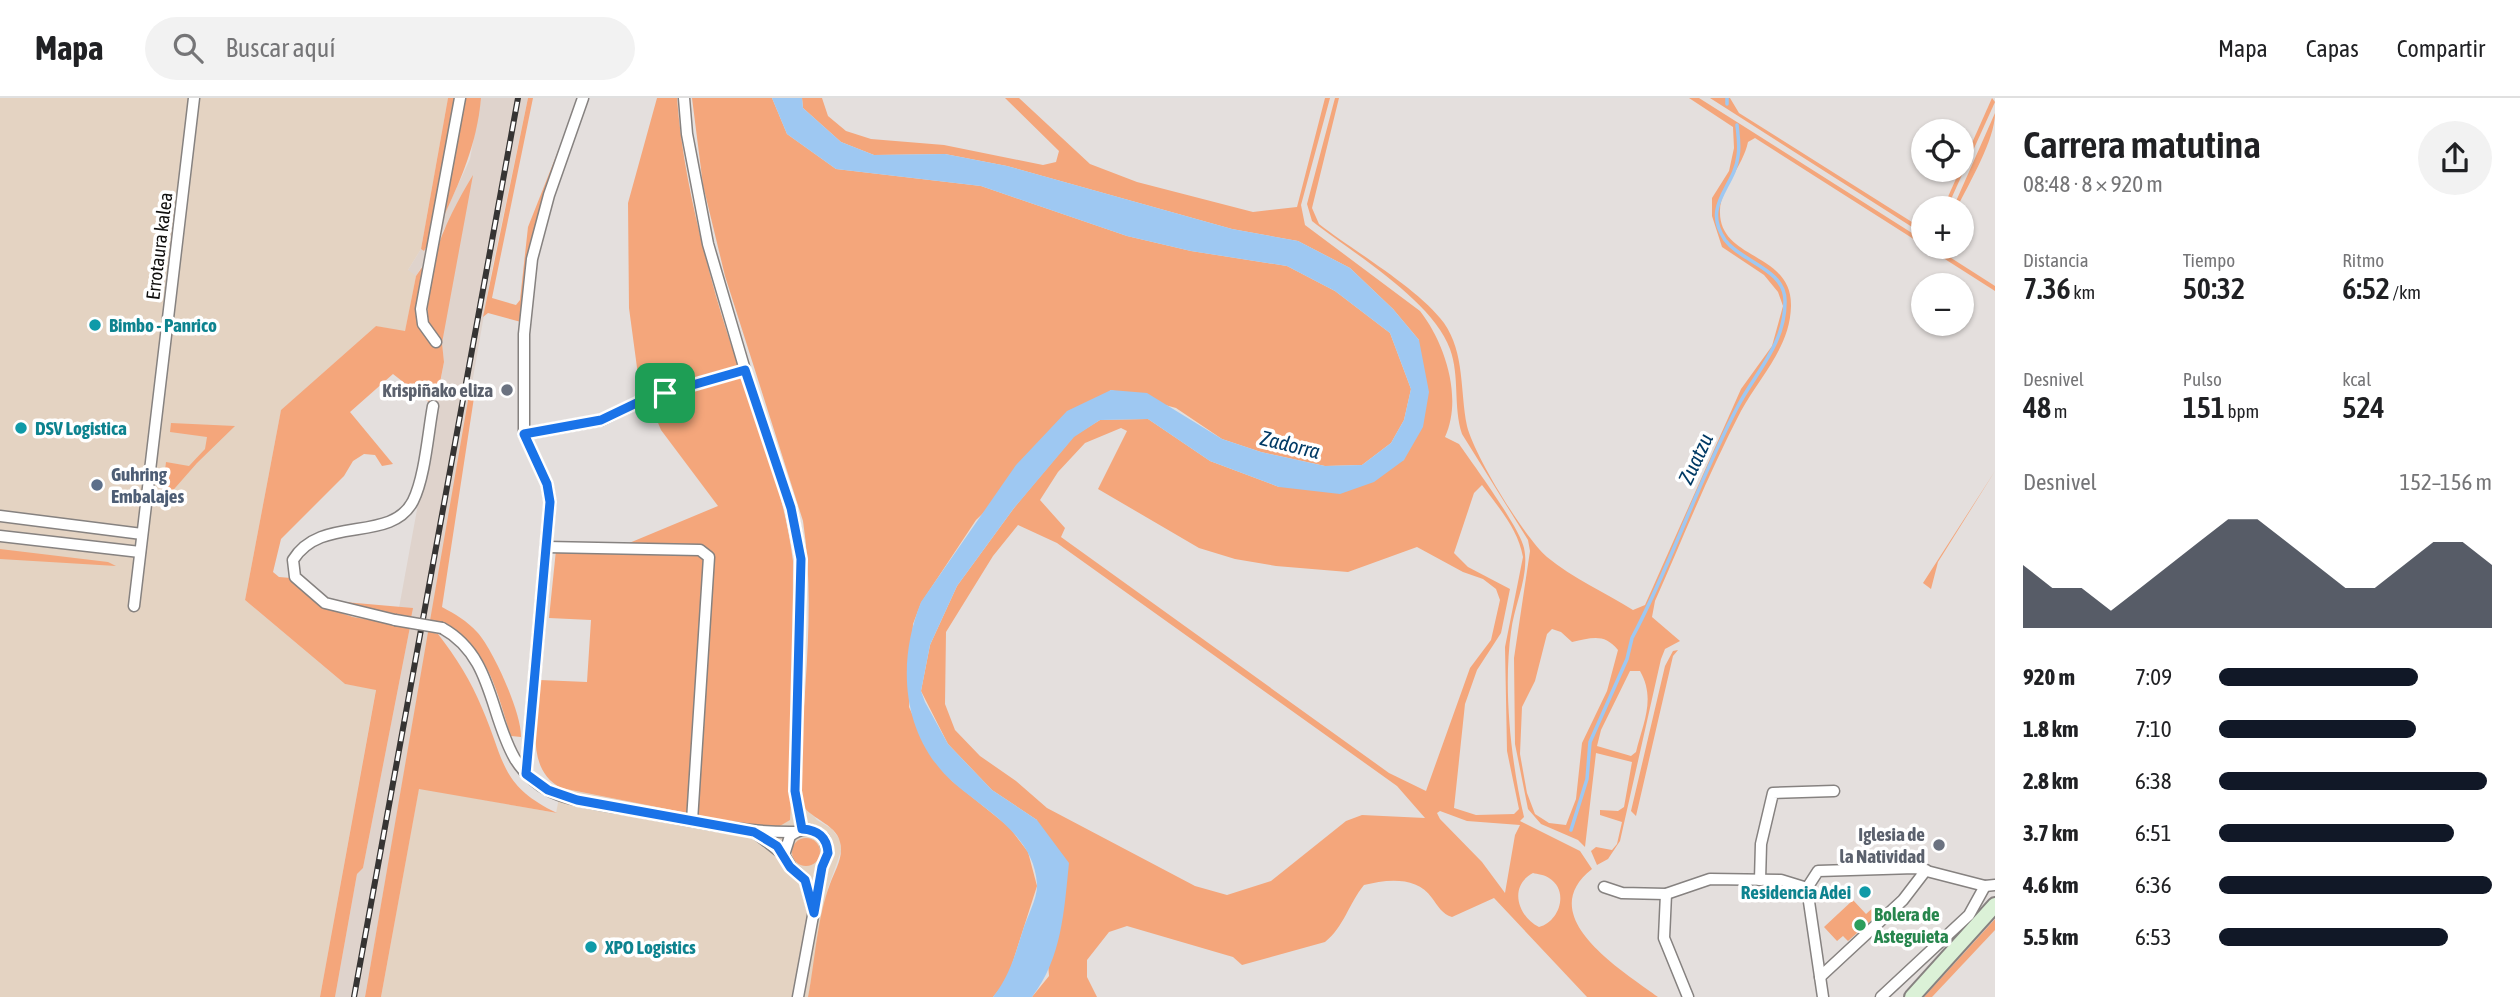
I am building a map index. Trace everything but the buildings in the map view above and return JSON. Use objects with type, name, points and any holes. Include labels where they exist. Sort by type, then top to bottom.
[{"type":"street","name":"Errotaura kalea","points":[[134,606],[194,98]]},
{"type":"street","points":[[436,342],[423,324],[421,309],[460,98]]},
{"type":"street","points":[[526,774],[550,502],[547,484],[524,434],[524,334],[532,259],[548,195],[583,98]]},
{"type":"street","points":[[684,98],[687,134],[708,244],[745,370],[791,508],[801,559],[795,791],[799,831]]},
{"type":"street","points":[[524,434],[601,420],[647,398],[745,370]]},
{"type":"street","points":[[433,406],[417,490],[408,508],[379,527],[354,528],[321,536],[306,545],[293,560],[295,578],[325,603],[442,628],[462,642],[482,670],[508,744],[526,774],[559,795],[754,832],[818,832],[824,838],[828,853],[822,867],[798,997]]},
{"type":"street","points":[[0,516],[142,534]]},
{"type":"street","points":[[48,542],[51,523]]},
{"type":"street","points":[[0,536],[140,552]]},
{"type":"street","points":[[546,547],[700,550],[709,557],[692,821]]},
{"type":"street","points":[[1760,880],[1761,844],[1773,793],[1834,791]]},
{"type":"street","points":[[784,855],[786,842],[799,831]]},
{"type":"street","points":[[754,832],[784,855],[805,880],[814,913]]},
{"type":"street","points":[[796,871],[810,873],[822,867]]},
{"type":"street","points":[[1820,977],[1903,900],[1926,870]]},
{"type":"street","points":[[1823,997],[1807,888],[1818,871],[1926,870],[1990,885],[1969,915],[1881,997]]},
{"type":"street","points":[[1604,887],[1622,893],[1666,894],[1710,879],[1781,880],[1807,888]]},
{"type":"street","points":[[1666,894],[1664,938],[1688,997]]},
{"type":"street","points":[[1912,997],[1995,905]]},
{"type":"shaded area","points":[[0,98],[448,98],[421,249],[408,270],[416,276],[405,332],[376,326],[281,410],[245,600],[345,684],[376,689],[320,997],[0,997]]},
{"type":"shaded area","points":[[448,98],[456,98],[431,239],[424,251],[421,249]]},
{"type":"shaded area","points":[[463,98],[481,98],[479,115],[466,162],[440,224]]},
{"type":"shaded area","points":[[481,98],[528,98],[492,269],[365,997],[335,997],[357,874],[363,868],[410,627],[412,608],[399,608],[444,362],[442,344],[459,204],[416,276],[359,340],[281,410],[278,423],[161,504],[408,270],[421,249],[424,251],[440,224],[470,159]]},
{"type":"shaded area","points":[[528,98],[533,98],[492,298],[516,305],[520,300],[528,227],[579,98],[537,229],[521,322],[488,313],[483,317]]},
{"type":"shaded area","points":[[657,98],[677,98],[687,173],[703,247],[726,329],[770,460],[793,561],[790,820],[773,830],[561,788],[549,779],[541,768],[537,755],[535,740],[540,680],[587,682],[591,620],[549,618],[556,550],[622,546],[718,506],[661,430],[638,375],[629,308],[628,203]]},
{"type":"shaded area","points":[[692,98],[772,98],[787,134],[836,169],[981,186],[1127,236],[1191,251],[1287,266],[1335,291],[1390,333],[1411,389],[1404,420],[1391,443],[1362,465],[1325,466],[1261,452],[1222,439],[1176,408],[1111,390],[976,520],[921,603],[913,624],[909,707],[928,750],[952,781],[1009,827],[1028,852],[1037,886],[1007,980],[993,997],[808,997],[822,911],[841,848],[833,830],[809,812],[799,800],[809,590],[803,521],[725,276],[703,185]]},
{"type":"shaded area","points":[[802,98],[822,98],[828,116],[846,131],[871,139],[944,145],[1043,165],[1056,162],[1059,151],[1005,98],[1019,98],[1090,164],[1137,182],[1253,212],[1297,207],[1325,98],[1330,98],[1301,205],[1305,225],[1420,311],[1429,324],[1444,355],[1452,388],[1450,422],[1445,437],[1459,444],[1485,480],[1524,548],[1525,569],[1511,632],[1508,677],[1512,749],[1524,817],[1520,821],[1580,851],[1592,869],[1576,887],[1572,905],[1577,923],[1605,957],[1658,997],[1587,997],[1494,898],[1452,917],[1443,912],[1426,891],[1418,886],[1401,881],[1382,881],[1364,885],[1337,929],[1325,942],[1242,965],[1233,957],[1127,926],[1109,932],[1087,960],[1087,977],[1097,997],[1032,997],[1049,976],[1037,820],[992,790],[948,744],[921,691],[930,645],[957,586],[1014,508],[1074,436],[1100,420],[1148,419],[1210,461],[1279,487],[1404,460],[1419,340],[1393,309],[1350,268],[1298,241],[1232,229],[1007,166],[945,154],[874,155],[841,142],[803,108]],"holes":[[[1121,428],[1127,431],[1098,489],[1199,548],[1235,559],[1276,566],[1348,572],[1417,547],[1463,572],[1483,579],[1496,589],[1500,600],[1491,640],[1470,668],[1426,791],[1389,773],[1061,537],[1065,528],[1040,500],[1058,472],[1085,443]],[[1482,485],[1512,528],[1523,557],[1505,647],[1507,751],[1519,809],[1514,814],[1476,815],[1454,808],[1465,704],[1477,670],[1501,633],[1510,589],[1468,567],[1454,553],[1474,493]],[[1018,525],[1057,543],[1397,786],[1425,818],[1362,815],[1346,821],[1271,881],[1227,895],[1195,886],[1047,808],[1016,781],[980,756],[955,730],[945,704],[946,632],[993,556]],[[1440,811],[1467,821],[1520,825],[1515,835],[1505,893],[1482,862],[1437,813]],[[1533,873],[1547,877],[1555,884],[1559,890],[1559,906],[1546,924],[1539,927],[1521,909],[1518,893],[1520,886]]]},
{"type":"shaded area","points":[[1335,98],[1339,98],[1312,208],[1319,224],[1403,284],[1444,323],[1459,360],[1467,426],[1479,456],[1513,514],[1537,547],[1578,579],[1633,610],[1645,605],[1741,389],[1772,346],[1783,306],[1778,292],[1764,275],[1722,247],[1712,216],[1712,198],[1729,171],[1734,148],[1733,127],[1689,98],[1699,98],[1911,232],[1911,237],[1755,138],[1748,142],[1721,202],[1723,227],[1730,239],[1780,275],[1788,288],[1791,306],[1789,321],[1780,348],[1729,434],[1655,601],[1652,617],[1680,641],[1665,649],[1661,659],[1620,841],[1608,859],[1597,865],[1591,851],[1596,847],[1612,850],[1617,844],[1622,822],[1600,815],[1600,810],[1618,811],[1624,807],[1632,762],[1596,753],[1585,847],[1578,840],[1541,824],[1528,809],[1515,744],[1514,658],[1530,551],[1528,540],[1462,434],[1450,349],[1441,331],[1410,296],[1312,221],[1307,204]],"holes":[[[1552,629],[1561,632],[1572,642],[1603,639],[1618,650],[1607,691],[1582,743],[1576,799],[1566,825],[1549,823],[1535,814],[1527,793],[1520,754],[1522,707],[1535,681],[1547,634]],[[1630,671],[1640,671],[1645,681],[1648,701],[1636,752],[1631,756],[1597,746],[1601,730]]]},
{"type":"shaded area","points":[[1710,98],[1730,98],[1739,113],[1911,221],[1911,226]]},
{"type":"shaded area","points":[[1992,98],[1995,102],[1974,148],[1974,138]]},
{"type":"shaded area","points":[[1995,113],[1991,136],[1974,173],[1974,160]]},
{"type":"shaded area","points":[[473,175],[442,343],[444,362],[436,403],[430,403],[393,374],[350,412],[393,464],[382,466],[375,455],[364,454],[353,461],[344,476],[281,539],[273,572],[279,577],[291,578],[323,607],[353,617],[410,627],[363,868],[357,874],[335,997],[320,997],[376,690],[345,684],[245,600],[281,410],[376,326],[405,331],[416,276],[427,260],[419,306],[431,334],[428,293],[436,252]]},
{"type":"shaded area","points":[[1955,182],[1959,182],[1952,196],[1948,196]]},
{"type":"shaded area","points":[[1964,182],[1970,182],[1963,196],[1958,196]]},
{"type":"shaded area","points":[[1945,259],[1953,259],[1995,286],[1995,291],[1974,278],[1974,273],[1967,273]]},
{"type":"shaded area","points":[[470,389],[475,391],[442,607],[461,618],[484,640],[512,698],[521,737],[511,736],[500,700],[477,652],[451,629],[432,620],[430,632],[438,634],[468,679],[506,770],[524,792],[557,813],[419,789],[381,997],[365,997]]},
{"type":"shaded area","points":[[171,423],[235,426],[197,463],[161,504],[166,462],[189,466],[205,449],[207,437],[170,432]]},
{"type":"shaded area","points":[[1995,471],[1938,562],[1931,589],[1923,583]]},
{"type":"shaded area","points":[[0,549],[108,562],[116,566],[0,559]]},
{"type":"shaded area","points":[[333,601],[413,608],[411,618]]},
{"type":"shaded area","points":[[1678,650],[1673,656],[1636,816],[1631,811],[1665,666],[1673,651]]},
{"type":"shaded area","name":"XPO Logistics","points":[[419,788],[556,813],[561,788],[772,830],[789,820],[790,807],[799,800],[817,820],[832,829],[840,840],[841,851],[828,888],[808,997],[381,997]]},
{"type":"shaded area","points":[[806,838],[816,842],[820,852],[816,862],[806,866],[796,862],[792,852],[796,842]]},
{"type":"shaded area","points":[[1853,900],[1866,914],[1876,905],[1882,911],[1848,941],[1843,936],[1837,941],[1824,927]]},
{"type":"shaded area","points":[[1995,919],[1995,930],[1932,997],[1924,997]]},
{"type":"water","points":[[772,98],[802,98],[803,108],[841,142],[874,155],[945,154],[1007,166],[1232,229],[1298,241],[1350,268],[1393,309],[1419,340],[1429,392],[1423,427],[1404,460],[1374,482],[1340,494],[1279,487],[1210,461],[1148,419],[1100,420],[1074,437],[1014,508],[957,586],[930,645],[921,691],[925,702],[948,744],[992,790],[1037,820],[1069,863],[1056,950],[1032,997],[993,997],[1011,965],[1036,895],[1034,867],[1028,852],[1007,826],[937,766],[914,723],[907,675],[908,650],[921,602],[1016,465],[1067,411],[1111,390],[1147,393],[1222,439],[1261,452],[1325,466],[1362,465],[1391,443],[1404,420],[1411,389],[1390,333],[1335,291],[1287,266],[1191,251],[1127,236],[981,186],[836,169],[787,134]]},
{"type":"waterway","name":"Zuatzu","points":[[1727,98],[1727,104]]},
{"type":"waterway","name":"Zuatzu","points":[[1571,830],[1587,779],[1590,742],[1627,659],[1632,638],[1660,581],[1710,463],[1738,406],[1775,344],[1784,317],[1785,302],[1778,281],[1732,248],[1725,240],[1716,216],[1721,196],[1736,167],[1739,144],[1737,125]]},
{"type":"railway","points":[[354,997],[518,98]]},
{"type":"place","name":"Bimbo - Panrico","points":[[95,325]]},
{"type":"place","name":"Krispiñako eliza","points":[[507,390]]},
{"type":"place","name":"DSV Logistica","points":[[21,428]]},
{"type":"place","name":"Guhring Embalajes","points":[[97,485]]},
{"type":"place","name":"Iglesia de la Natividad","points":[[1939,845]]},
{"type":"place","name":"Residencia Adei","points":[[1865,892]]},
{"type":"place","name":"Bolera de Asteguieta","points":[[1860,925]]},
{"type":"place","name":"XPO Logistics","points":[[591,947]]},
{"type":"route","points":[[745,370],[791,508],[801,559],[795,791],[802,829],[818,832],[824,838],[828,853],[822,867],[814,913],[805,880],[790,867],[777,846],[754,832],[577,800],[548,790],[526,774],[550,502],[547,484],[524,434],[601,420],[647,398],[665,393],[745,370]]},
{"type":"water label","name":"Zadorra","points":[[1290,445]]}]
